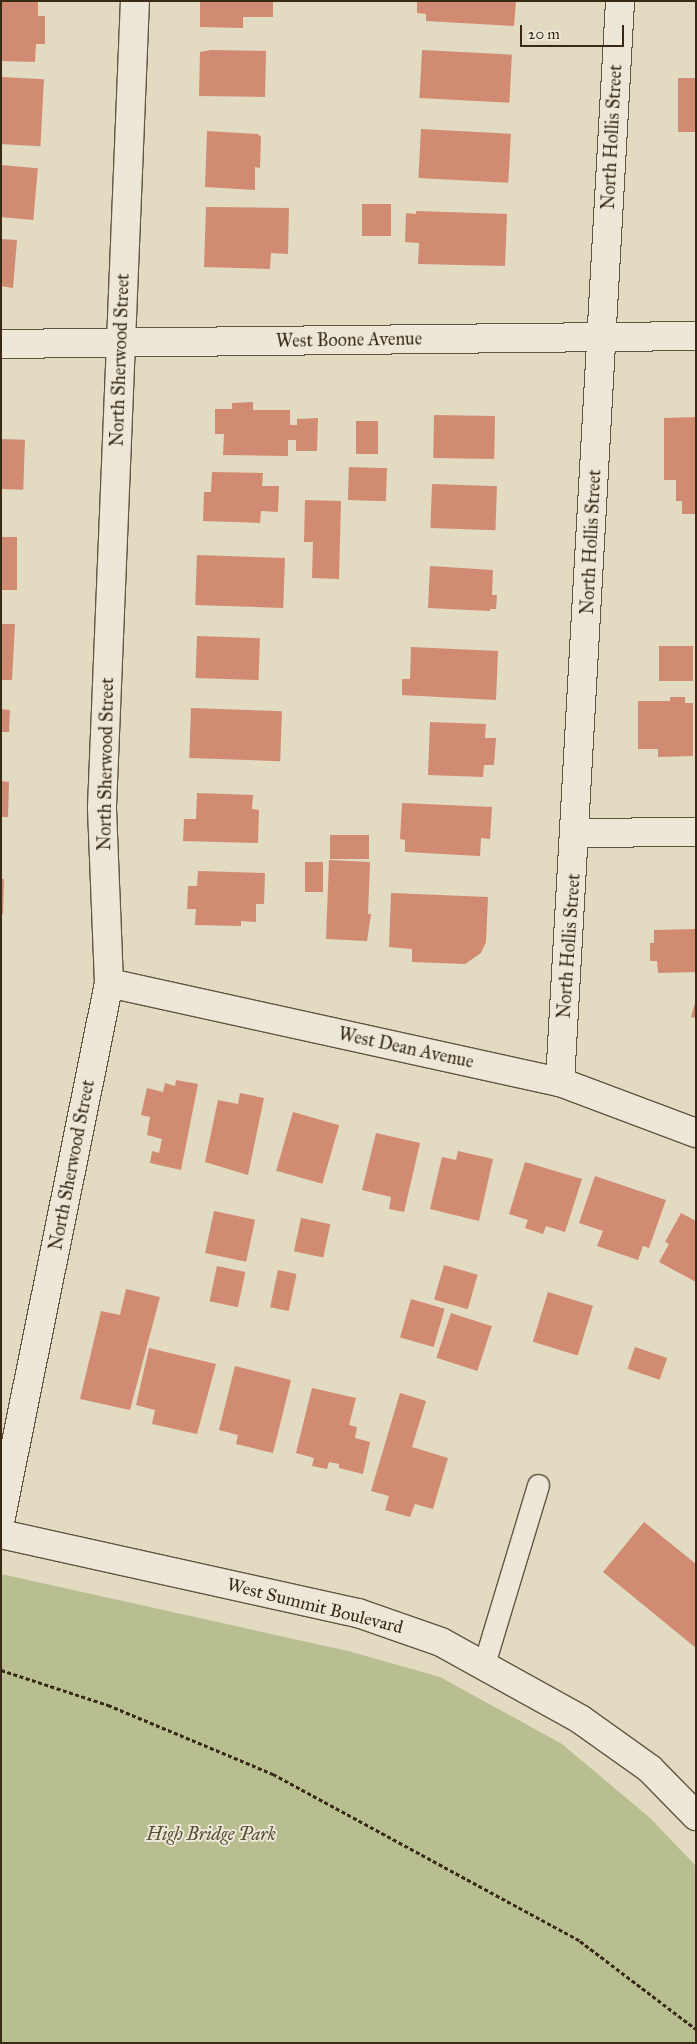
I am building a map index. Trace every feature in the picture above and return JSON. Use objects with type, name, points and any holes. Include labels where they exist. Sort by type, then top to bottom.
[{"type":"street","name":"North Sherwood Street","points":[[1,1517],[109,984],[102,807],[135,1]]},
{"type":"street","name":"North Hollis Street","points":[[560,1082],[576,833],[620,1]]},
{"type":"street","name":"West Boone Avenue","points":[[1,344],[696,336]]},
{"type":"street","points":[[576,833],[696,832]]},
{"type":"street","name":"West Dean Avenue","points":[[109,984],[560,1082],[696,1133]]},
{"type":"street","name":"West Summit Boulevard","points":[[1,1534],[358,1613],[441,1642],[484,1664],[580,1719],[650,1769],[696,1816]]},
{"type":"lane","points":[[484,1664],[538,1484]]},
{"type":"path","points":[[1,1670],[108,1706],[273,1774],[580,1941],[696,2029]]},
{"type":"green space","name":"High Bridge Park","points":[[1,1574],[348,1651],[440,1677],[562,1744],[650,1818],[696,1866],[696,2043],[1,2043]]},
{"type":"building","points":[[1,1],[38,1],[38,16],[45,16],[45,44],[36,44],[35,62],[1,61]]},
{"type":"building","points":[[200,1],[273,1],[273,17],[243,17],[243,28],[200,27]]},
{"type":"building","points":[[417,1],[516,1],[514,26],[426,21],[426,14],[417,13]]},
{"type":"building","points":[[211,50],[266,51],[265,97],[199,96],[200,52]]},
{"type":"building","points":[[422,50],[512,55],[509,103],[419,98]]},
{"type":"building","points":[[1,77],[44,79],[40,146],[1,144]]},
{"type":"building","points":[[678,78],[696,78],[696,132],[678,132]]},
{"type":"building","points":[[421,129],[511,134],[508,183],[418,178]]},
{"type":"building","points":[[207,131],[258,134],[261,137],[260,168],[255,167],[255,190],[205,187]]},
{"type":"building","points":[[1,165],[38,168],[33,220],[1,217]]},
{"type":"building","points":[[362,204],[391,204],[391,236],[362,236]]},
{"type":"building","points":[[206,207],[289,208],[288,254],[271,253],[270,269],[204,267]]},
{"type":"building","points":[[416,211],[507,214],[505,266],[418,264],[419,243],[405,242],[406,213],[416,214]]},
{"type":"building","points":[[1,239],[17,240],[13,288],[1,286]]},
{"type":"building","points":[[253,402],[253,410],[290,410],[290,425],[297,425],[297,419],[318,418],[317,451],[296,451],[296,440],[288,440],[288,456],[223,455],[224,434],[215,434],[215,409],[232,409],[232,403]]},
{"type":"building","points":[[434,415],[495,416],[494,459],[433,458]]},
{"type":"building","points":[[696,417],[696,514],[682,514],[682,501],[676,501],[676,480],[664,480],[664,418]]},
{"type":"building","points":[[356,421],[378,421],[378,454],[356,454]]},
{"type":"building","points":[[1,439],[25,440],[23,490],[1,489]]},
{"type":"building","points":[[349,467],[387,468],[386,501],[348,500]]},
{"type":"building","points":[[212,472],[263,473],[262,486],[279,486],[278,512],[261,511],[260,523],[203,521],[204,492],[211,492]]},
{"type":"building","points":[[432,484],[497,486],[495,530],[430,528]]},
{"type":"building","points":[[305,500],[341,501],[339,579],[312,578],[313,542],[304,542]]},
{"type":"building","points":[[1,537],[17,537],[17,590],[1,590]]},
{"type":"building","points":[[197,555],[285,558],[283,608],[195,605]]},
{"type":"building","points":[[430,566],[493,570],[492,595],[497,595],[496,609],[490,609],[490,611],[428,608]]},
{"type":"building","points":[[1,624],[15,624],[12,680],[1,680]]},
{"type":"building","points":[[197,636],[260,638],[258,680],[196,678]]},
{"type":"building","points":[[659,646],[693,646],[693,681],[659,681]]},
{"type":"building","points":[[411,647],[498,651],[496,700],[402,695],[402,679],[410,679]]},
{"type":"building","points":[[670,697],[685,697],[685,703],[693,703],[693,756],[658,757],[658,749],[638,749],[638,701],[670,701]]},
{"type":"building","points":[[191,708],[282,711],[280,761],[189,758]]},
{"type":"building","points":[[1,709],[10,710],[9,732],[1,732]]},
{"type":"building","points":[[430,722],[486,724],[485,738],[496,738],[494,765],[484,765],[483,777],[428,775]]},
{"type":"building","points":[[1,781],[9,782],[8,817],[1,817]]},
{"type":"building","points":[[197,793],[253,795],[252,809],[259,810],[258,843],[183,841],[184,819],[196,819]]},
{"type":"building","points":[[402,803],[492,807],[490,839],[481,838],[480,856],[405,852],[405,840],[400,839]]},
{"type":"building","points":[[330,835],[369,835],[369,859],[330,859]]},
{"type":"building","points":[[329,860],[370,862],[368,914],[371,914],[367,941],[326,939]]},
{"type":"building","points":[[305,862],[323,862],[323,892],[305,892]]},
{"type":"building","points":[[198,871],[265,873],[264,904],[256,904],[256,922],[241,921],[241,926],[195,925],[196,909],[187,909],[188,886],[197,886]]},
{"type":"building","points":[[1,879],[4,879],[3,914],[1,914]]},
{"type":"building","points":[[391,893],[488,897],[486,942],[481,953],[465,964],[412,962],[412,949],[389,947]]},
{"type":"building","points":[[696,929],[696,972],[658,973],[657,961],[650,961],[650,943],[654,943],[654,930]]},
{"type":"building","points":[[696,1003],[696,1018],[691,1017]]},
{"type":"building","points":[[176,1080],[198,1084],[181,1170],[150,1163],[152,1151],[159,1153],[162,1139],[147,1135],[150,1117],[141,1115],[147,1088],[163,1092],[165,1083],[175,1086]]},
{"type":"building","points":[[240,1093],[264,1098],[248,1175],[205,1162],[218,1100],[238,1104]]},
{"type":"building","points":[[293,1112],[339,1125],[322,1184],[276,1171]]},
{"type":"building","points":[[376,1133],[420,1143],[404,1212],[389,1209],[391,1197],[362,1190]]},
{"type":"building","points":[[458,1151],[493,1159],[479,1221],[430,1209],[442,1157],[456,1160]]},
{"type":"building","points":[[525,1162],[582,1179],[565,1232],[546,1226],[543,1234],[525,1228],[528,1220],[509,1214]]},
{"type":"building","points":[[595,1176],[666,1200],[649,1248],[643,1246],[638,1260],[597,1246],[603,1231],[579,1223]]},
{"type":"building","points":[[214,1211],[255,1220],[246,1262],[205,1253]]},
{"type":"building","points":[[681,1213],[696,1221],[696,1282],[659,1262],[669,1244],[665,1242]]},
{"type":"building","points":[[301,1218],[330,1224],[323,1257],[294,1251]]},
{"type":"building","points":[[444,1265],[478,1275],[468,1309],[434,1300]]},
{"type":"building","points":[[217,1266],[245,1272],[238,1307],[210,1301]]},
{"type":"building","points":[[278,1270],[297,1274],[289,1311],[270,1307]]},
{"type":"building","points":[[126,1289],[160,1297],[130,1410],[80,1399],[101,1311],[120,1315]]},
{"type":"building","points":[[548,1292],[593,1306],[578,1355],[533,1342]]},
{"type":"building","points":[[411,1299],[445,1309],[434,1347],[400,1337]]},
{"type":"building","points":[[451,1313],[492,1326],[477,1371],[436,1358]]},
{"type":"building","points":[[635,1347],[667,1358],[660,1380],[628,1369]]},
{"type":"building","points":[[149,1348],[216,1364],[197,1434],[152,1424],[155,1410],[136,1405]]},
{"type":"building","points":[[235,1366],[291,1380],[273,1453],[236,1444],[238,1435],[219,1430]]},
{"type":"building","points":[[312,1388],[356,1398],[349,1425],[357,1427],[355,1438],[370,1442],[363,1474],[339,1468],[339,1464],[329,1462],[327,1469],[312,1466],[314,1458],[296,1453]]},
{"type":"building","points":[[400,1393],[426,1401],[412,1447],[448,1458],[433,1509],[415,1504],[410,1517],[385,1510],[389,1496],[371,1491]]},
{"type":"building","points":[[644,1522],[696,1564],[696,1648],[603,1572]]}]
